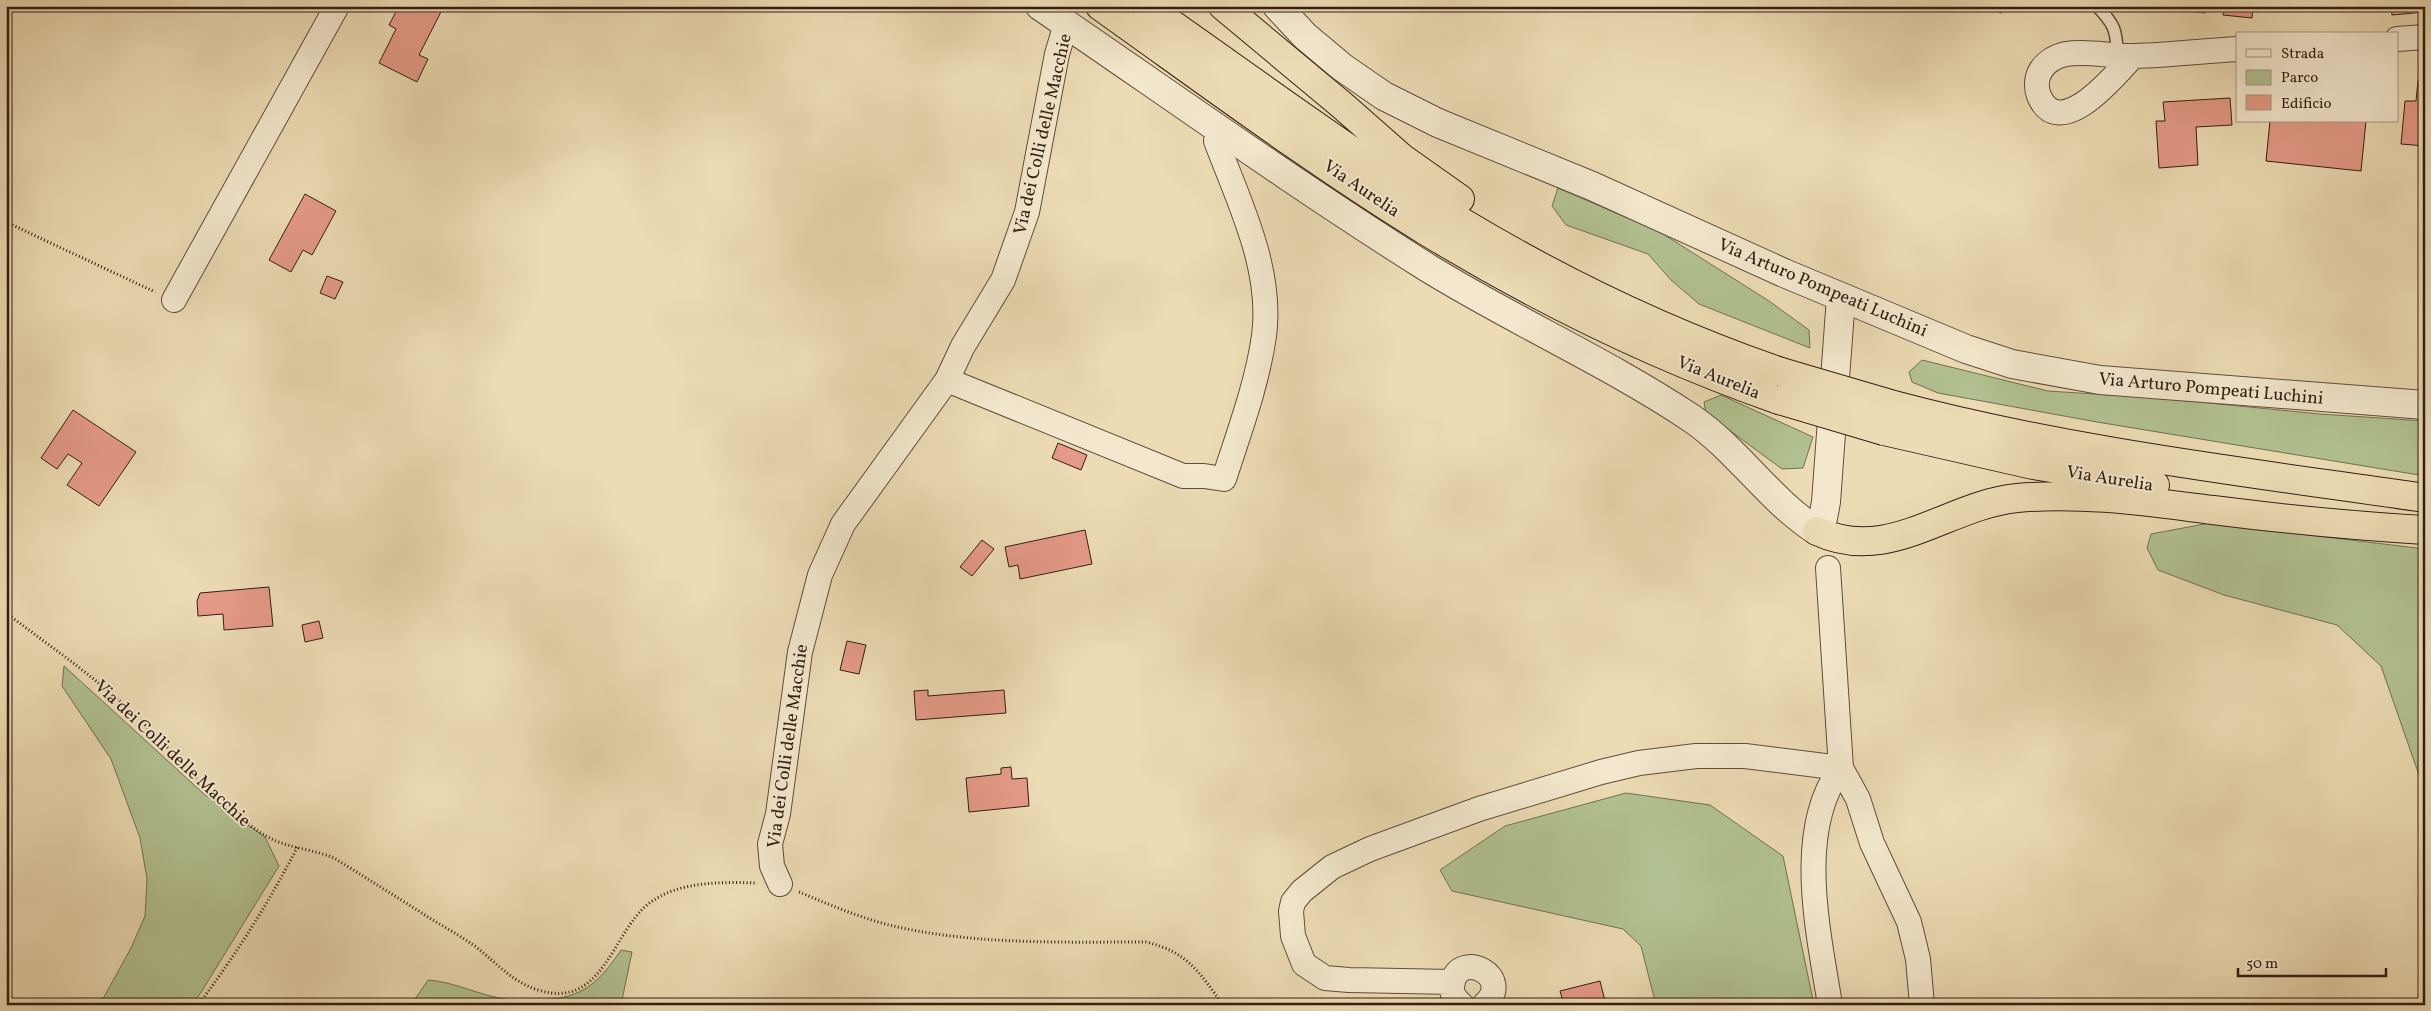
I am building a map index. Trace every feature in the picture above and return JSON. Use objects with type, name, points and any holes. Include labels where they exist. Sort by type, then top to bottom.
[{"type":"highway","name":"Via Aurelia","points":[[1100,6],[1276,131],[1434,235],[1544,299],[1594,324],[1727,381],[1779,400],[1884,431],[1988,456],[2087,474],[2425,525]]},
{"type":"highway","name":"Via Aurelia","points":[[1146,6],[1410,189],[1509,249],[1627,311],[1725,352],[1781,372],[1890,404],[2046,440],[2197,465],[2425,498]]},
{"type":"highway","points":[[1223,6],[1402,158],[1450,193],[1578,273],[1627,311]]},
{"type":"highway","points":[[1817,532],[1846,542],[1876,541],[1905,535],[1984,504],[2017,498],[2072,496],[2129,499],[2326,523],[2425,530]]},
{"type":"street","points":[[174,300],[337,6]]},
{"type":"street","points":[[1040,6],[1430,269],[1693,420],[1730,451],[1791,512],[1817,532],[1823,518],[1826,502],[1841,297]]},
{"type":"street","name":"Via Arturo Pompeati Luchini","points":[[1277,6],[1305,36],[1342,67],[1384,96],[1413,112],[1600,189],[1841,297],[1991,358],[2052,372],[2100,380],[2425,405]]},
{"type":"street","name":"Via dei Colli delle Macchie","points":[[780,884],[772,866],[770,844],[778,814],[800,652],[820,575],[842,524],[947,380],[963,346],[996,295],[1016,247],[1031,192],[1057,54],[1066,24]]},
{"type":"street","points":[[2398,39],[2425,37]]},
{"type":"street","points":[[2125,56],[2236,49]]},
{"type":"street","points":[[947,380],[1182,476],[1204,476],[1224,479],[1255,384],[1264,334],[1263,293],[1254,244],[1216,141],[1220,129]]},
{"type":"street","points":[[1828,568],[1841,768],[1858,799],[1878,857],[1910,922],[1918,959],[1922,1005]]},
{"type":"street","points":[[1453,982],[1367,981],[1324,978],[1304,964],[1293,936],[1291,911],[1294,902],[1302,891],[1332,867],[1370,849],[1479,809],[1601,772],[1676,757],[1720,755],[1745,756],[1841,768]]},
{"type":"street","points":[[1830,1005],[1816,920],[1814,875],[1818,825],[1833,778],[1841,768]]},
{"type":"street","points":[[1462,1005],[1453,996],[1453,982],[1456,975],[1468,967],[1474,967],[1486,972],[1493,983],[1492,996],[1484,1005]]},
{"type":"lane","points":[[2096,6],[2110,20],[2125,56]]},
{"type":"path","points":[[6,222],[174,300]]},
{"type":"path","name":"Via dei Colli delle Macchie","points":[[6,613],[107,690],[249,824],[276,841],[334,858],[476,947],[504,973],[529,987],[548,993],[567,992],[593,980],[637,916],[650,902],[675,890],[713,883],[780,884]]},
{"type":"path","points":[[198,1005],[238,949],[277,887],[298,846]]},
{"type":"path","points":[[780,884],[831,905],[888,924],[934,934],[1016,941],[1146,942],[1165,947],[1193,964],[1223,1005]]},
{"type":"green space","points":[[1558,188],[1660,232],[1769,301],[1809,330],[1810,348],[1699,304],[1671,280],[1648,254],[1566,225],[1552,206]]},
{"type":"green space","points":[[1922,360],[2048,391],[2158,398],[2320,414],[2425,421],[2425,476],[2097,422],[1938,393],[1912,382],[1909,372]]},
{"type":"green space","points":[[1721,395],[1813,437],[1803,468],[1782,469],[1706,413],[1704,402]]},
{"type":"green space","points":[[2210,523],[2425,549],[2425,779],[2419,775],[2381,666],[2337,625],[2224,595],[2158,570],[2147,548],[2151,534]]},
{"type":"green space","points":[[64,666],[204,794],[265,837],[279,866],[200,994],[191,1005],[97,1005],[104,997],[131,948],[145,916],[147,879],[140,838],[111,759],[62,686]]},
{"type":"green space","points":[[1626,793],[1710,805],[1783,856],[1814,1005],[1656,1005],[1641,946],[1623,929],[1452,891],[1440,870],[1505,826]]},
{"type":"green space","points":[[621,950],[632,952],[621,1005],[411,1005],[428,980],[448,983],[509,1000],[563,997],[585,989],[594,982],[612,963]]},
{"type":"building","points":[[399,6],[444,6],[419,55],[428,59],[417,82],[379,63],[396,29],[389,25]]},
{"type":"building","points":[[1983,6],[2004,6],[2001,13]]},
{"type":"building","points":[[2173,6],[2205,6],[2205,13],[2172,9]]},
{"type":"building","points":[[2224,6],[2253,6],[2252,18],[2223,15]]},
{"type":"building","points":[[2391,6],[2425,6],[2425,12],[2392,15]]},
{"type":"building","points":[[2418,81],[2425,81],[2425,146],[2401,144],[2405,101],[2416,101]]},
{"type":"building","points":[[2230,98],[2232,125],[2196,127],[2198,165],[2159,168],[2156,121],[2165,121],[2163,102]]},
{"type":"building","points":[[2270,122],[2366,122],[2361,171],[2266,161]]},
{"type":"building","points":[[305,194],[336,211],[312,255],[303,250],[291,272],[269,260]]},
{"type":"building","points":[[327,276],[343,282],[335,299],[320,293]]},
{"type":"building","points":[[73,410],[136,452],[99,506],[67,485],[82,463],[68,454],[57,469],[41,458]]},
{"type":"building","points":[[1058,443],[1087,455],[1081,470],[1052,458]]},
{"type":"building","points":[[1085,530],[1092,564],[1020,579],[1018,565],[1009,567],[1005,547]]},
{"type":"building","points":[[982,540],[994,549],[972,576],[960,567]]},
{"type":"building","points":[[269,587],[273,626],[224,630],[223,614],[198,616],[197,601],[200,593]]},
{"type":"building","points":[[319,621],[323,638],[305,642],[302,625]]},
{"type":"building","points":[[847,641],[866,645],[859,674],[840,670]]},
{"type":"building","points":[[928,690],[928,696],[1004,690],[1006,713],[916,720],[914,691]]},
{"type":"building","points":[[1011,767],[1012,779],[1027,778],[1029,806],[969,812],[966,778],[1001,774],[1001,768]]},
{"type":"building","points":[[1600,981],[1606,1005],[1564,1005],[1560,991]]}]
